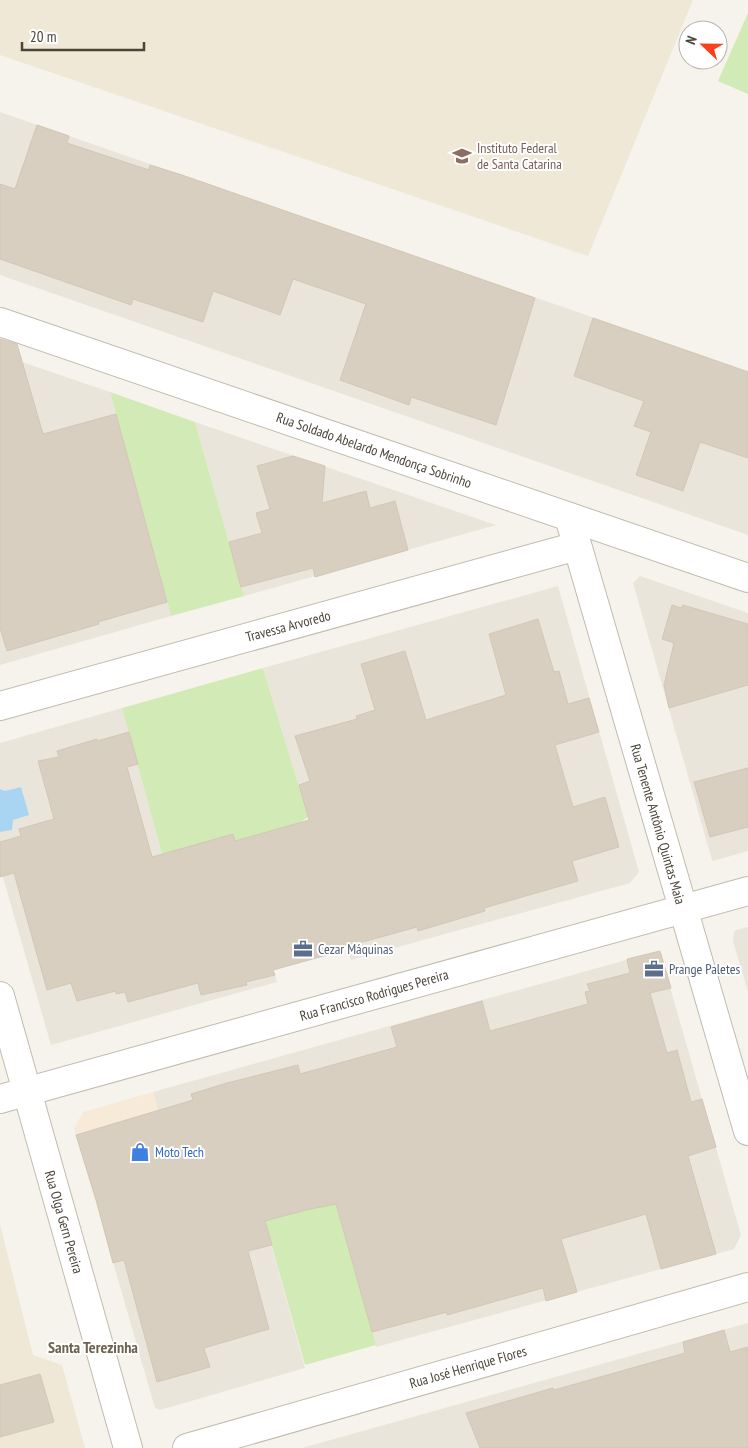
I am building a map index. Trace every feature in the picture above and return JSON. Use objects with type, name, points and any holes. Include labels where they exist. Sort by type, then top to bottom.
[{"type":"street","name":"Rua Soldado Abelardo Mendonça Sobrinho","points":[[0,322],[748,578]]},
{"type":"street","name":"Rua Tenente Antônio Quintas Maia","points":[[569,517],[748,1131]]},
{"type":"street","name":"Travessa Arvoredo","points":[[0,706],[577,546]]},
{"type":"street","name":"Rua Francisco Rodrigues Pereira","points":[[0,1099],[748,891]]},
{"type":"street","name":"Rua Olga Gern Pereira","points":[[0,996],[128,1448]]},
{"type":"street","name":"Rua José Henrique Flores","points":[[187,1448],[748,1287]]},
{"type":"shaded area","name":"Instituto Federal de Santa Catarina","points":[[0,0],[693,0],[685,20],[678,20],[678,37],[588,256],[0,55]]},
{"type":"shaded area","points":[[0,112],[748,371],[748,535],[0,275]]},
{"type":"shaded area","points":[[22,362],[110,392],[171,616],[0,665],[0,498],[57,481]]},
{"type":"shaded area","points":[[195,422],[496,525],[244,596]]},
{"type":"shaded area","points":[[640,576],[748,613],[748,851],[712,860],[633,583]]},
{"type":"shaded area","points":[[558,586],[639,872],[630,883],[351,960],[263,668]]},
{"type":"shaded area","points":[[122,708],[162,854],[257,916],[277,982],[51,1045],[0,867],[0,743]]},
{"type":"shaded area","points":[[748,927],[748,992],[733,941],[736,930]]},
{"type":"shaded area","points":[[651,953],[662,959],[741,1235],[734,1249],[376,1347],[335,1202],[265,1222],[305,1368],[160,1410],[155,1408],[96,1203],[177,1178],[153,1092]]},
{"type":"shaded area","points":[[153,1092],[177,1178],[96,1203],[74,1129],[83,1112]]},
{"type":"shaded area","points":[[0,1224],[33,1355],[62,1365],[85,1448],[0,1448]]},
{"type":"shaded area","points":[[748,1323],[748,1448],[302,1448]]},
{"type":"green space","points":[[748,13],[748,94],[718,81],[723,70],[728,70],[728,58]]},
{"type":"green space","points":[[110,392],[195,422],[244,596],[171,616]]},
{"type":"green space","points":[[263,668],[308,817],[301,822],[235,841],[162,854],[122,708]]},
{"type":"green space","points":[[335,1202],[376,1345],[305,1365],[265,1221]]},
{"type":"water","points":[[21,787],[29,815],[13,820],[12,830],[0,832],[0,789],[5,791]]},
{"type":"building","points":[[37,125],[69,136],[67,143],[149,170],[150,165],[182,175],[535,298],[496,425],[411,397],[409,405],[340,380],[366,304],[293,279],[280,315],[213,291],[203,322],[133,299],[131,305],[0,259],[0,184],[15,189]]},
{"type":"building","points":[[593,318],[748,372],[748,458],[700,442],[683,491],[636,475],[651,432],[634,426],[644,401],[574,376]]},
{"type":"building","points":[[0,339],[17,344],[43,434],[116,414],[167,602],[7,651],[0,628]]},
{"type":"building","points":[[293,456],[325,466],[322,503],[366,491],[370,508],[395,501],[408,550],[315,577],[313,568],[241,587],[229,542],[262,533],[256,513],[270,509],[257,466]]},
{"type":"building","points":[[672,605],[681,608],[683,605],[748,624],[748,685],[669,708],[664,685],[674,643],[662,639]]},
{"type":"building","points":[[538,619],[554,672],[559,671],[568,704],[589,698],[599,732],[555,745],[573,807],[605,797],[619,847],[572,861],[578,881],[484,908],[485,911],[418,931],[417,927],[337,949],[338,952],[273,970],[275,975],[246,982],[247,985],[201,995],[198,983],[128,1002],[125,992],[116,994],[116,991],[77,1001],[71,983],[47,990],[14,873],[0,877],[0,842],[21,836],[19,829],[54,819],[38,761],[59,757],[57,751],[129,732],[138,764],[127,767],[152,857],[233,834],[235,841],[309,820],[299,785],[310,781],[295,736],[357,719],[356,716],[375,710],[361,664],[405,651],[426,720],[506,695],[489,634]]},
{"type":"building","points":[[748,768],[748,827],[710,837],[694,782]]},
{"type":"building","points":[[660,951],[671,988],[650,993],[667,1053],[677,1050],[691,1102],[702,1099],[716,1147],[688,1156],[716,1254],[661,1269],[646,1214],[561,1239],[577,1292],[546,1301],[543,1288],[447,1315],[447,1312],[372,1332],[336,1204],[306,1210],[265,1221],[272,1245],[248,1251],[269,1329],[204,1348],[210,1367],[157,1382],[124,1260],[113,1263],[76,1135],[193,1100],[191,1094],[227,1083],[298,1065],[300,1074],[397,1047],[391,1027],[482,1001],[490,1031],[588,1004],[585,992],[590,991],[587,984],[630,973],[627,959]]},
{"type":"building","points":[[724,1330],[730,1352],[748,1347],[748,1448],[480,1448],[466,1413],[685,1353],[683,1342]]},
{"type":"building","points":[[40,1374],[54,1422],[0,1437],[0,1385]]},
{"type":"place","name":"Instituto Federal de Santa Catarina","points":[[462,156]]},
{"type":"place","name":"Cezar Máquinas","points":[[303,949]]},
{"type":"place","name":"Prange Paletes","points":[[654,969]]},
{"type":"place","name":"Moto Tech","points":[[140,1152]]},
{"type":"district","name":"Santa Terezinha","points":[[93,1347]]}]
